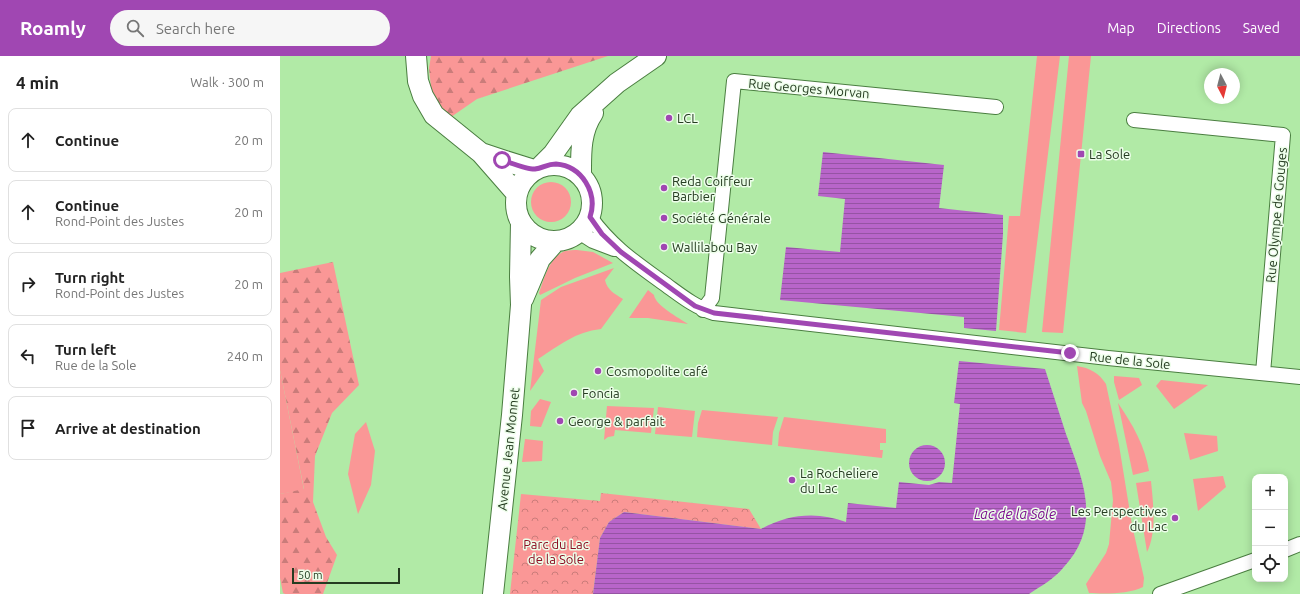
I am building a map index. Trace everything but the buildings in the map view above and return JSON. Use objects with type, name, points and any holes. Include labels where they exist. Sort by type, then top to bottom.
[{"type":"street","points":[[416,56],[418,81],[423,96],[434,115],[481,153],[516,193]]},
{"type":"street","points":[[481,153],[502,160],[537,168],[554,164],[563,165],[572,169],[581,176],[590,189],[592,208],[584,224],[566,239],[555,242],[542,239],[527,230],[521,222],[516,206],[516,193],[524,178],[537,168],[553,154],[580,116],[629,74],[656,56]]},
{"type":"street","name":"Rue Georges Morvan","points":[[703,310],[712,298],[734,81],[996,107]]},
{"type":"street","points":[[581,176],[581,150],[584,129],[587,121],[605,94]]},
{"type":"street","name":"Rue Olympe de Gouges","points":[[1134,120],[1283,135],[1263,373]]},
{"type":"street","name":"Avenue Jean Monnet","points":[[493,594],[512,415],[521,304],[521,222]]},
{"type":"street","name":"Rue de la Sole","points":[[584,224],[594,241],[621,252]]},
{"type":"street","name":"Rue de la Sole","points":[[584,224],[602,234],[621,252],[695,306],[714,313],[1108,358],[1300,377]]},
{"type":"street","name":"Avenue Jean Monnet","points":[[521,304],[540,259],[555,242]]},
{"type":"street","points":[[1288,549],[1300,544]]},
{"type":"street","points":[[1160,594],[1252,561]]},
{"type":"green space","points":[[431,56],[608,56],[477,99],[451,117],[432,97],[429,68]]},
{"type":"green space","points":[[1037,56],[1060,56],[1026,333],[999,330],[1009,216],[1020,216]]},
{"type":"green space","points":[[1069,56],[1091,56],[1063,333],[1042,332]]},
{"type":"green space","points":[[555,182],[562,185],[568,191],[571,202],[570,210],[562,219],[555,222],[547,222],[540,219],[532,210],[531,198],[534,191],[543,183]]},
{"type":"green space","points":[[577,250],[593,252],[613,263],[575,278],[540,295],[539,293],[545,275],[555,258],[565,251]]},
{"type":"green space","points":[[333,262],[359,385],[332,413],[315,456],[313,502],[326,537],[337,555],[323,594],[285,594],[283,593],[280,578],[280,494],[304,489],[280,370],[280,273]]},
{"type":"green space","points":[[614,268],[605,280],[609,289],[623,299],[601,329],[575,336],[538,359],[544,371],[530,391],[541,300],[561,287]]},
{"type":"green space","points":[[648,290],[654,295],[658,303],[688,324],[648,318],[629,318]]},
{"type":"green space","points":[[1077,366],[1094,372],[1106,384],[1119,445],[1132,525],[1144,578],[1143,587],[1131,591],[1089,593],[1086,584],[1106,553],[1109,544],[1113,500],[1111,482],[1100,456],[1086,411],[1082,403]]},
{"type":"green space","points":[[280,370],[304,490],[280,494]]},
{"type":"green space","points":[[1114,376],[1139,378],[1142,385],[1119,400],[1114,382]]},
{"type":"green space","points":[[1161,380],[1208,385],[1174,409],[1156,386]]},
{"type":"green space","points":[[540,399],[551,402],[541,427],[530,426],[531,411]]},
{"type":"green space","points":[[1118,403],[1138,436],[1145,453],[1149,471],[1133,475]]},
{"type":"green space","points":[[607,406],[654,408],[651,433],[615,430],[614,436],[608,437],[604,440]]},
{"type":"green space","points":[[658,407],[695,411],[692,437],[655,434]]},
{"type":"green space","points":[[702,410],[778,417],[773,432],[772,445],[697,437],[698,423]]},
{"type":"green space","points":[[784,417],[886,429],[886,443],[880,443],[880,450],[883,450],[882,458],[778,446],[779,433]]},
{"type":"green space","points":[[366,422],[375,451],[371,485],[358,514],[348,474],[355,434]]},
{"type":"green space","points":[[1184,433],[1217,436],[1218,451],[1190,460]]},
{"type":"green space","points":[[525,439],[543,441],[542,461],[522,462]]},
{"type":"green space","points":[[1223,476],[1226,487],[1198,511],[1193,479]]},
{"type":"green space","points":[[1151,481],[1153,526],[1147,552],[1136,483]]},
{"type":"green space","name":"Parc du Lac de la Sole","points":[[601,493],[749,509],[761,529],[624,512],[609,522],[600,538],[593,594],[510,594],[521,494],[600,501]]},
{"type":"water","points":[[823,152],[944,165],[939,208],[1003,215],[996,331],[964,328],[964,317],[780,300],[786,247],[840,252],[845,199],[818,196]]},
{"type":"water","name":"Lac de la Sole","points":[[959,361],[1045,369],[1078,468],[1086,502],[1086,519],[1083,536],[1075,552],[1056,576],[1029,594],[593,594],[600,538],[609,522],[624,512],[761,529],[792,517],[814,515],[825,516],[846,522],[848,503],[896,508],[899,482],[929,485],[939,482],[952,483],[960,404],[954,403]]},
{"type":"water","points":[[931,445],[940,450],[944,456],[944,470],[940,476],[931,481],[923,481],[914,476],[910,470],[909,459],[914,450],[920,446]]},
{"type":"place","name":"LCL","points":[[669,118]]},
{"type":"place","name":"La Sole","points":[[1081,154]]},
{"type":"place","name":"Reda Coiffeur Barbier","points":[[664,188]]},
{"type":"place","name":"Société Générale","points":[[664,218]]},
{"type":"place","name":"Wallilabou Bay","points":[[664,247]]},
{"type":"place","name":"Cosmopolite café","points":[[598,371]]},
{"type":"place","name":"Foncia","points":[[574,393]]},
{"type":"place","name":"George & parfait","points":[[560,421]]},
{"type":"place","name":"La Rocheliere du Lac","points":[[792,480]]},
{"type":"place","name":"Les Perspectives du Lac","points":[[1175,518]]},
{"type":"route","points":[[502,160],[534,170],[545,165],[558,164],[578,173],[587,182],[590,189],[592,198],[590,217],[602,234],[634,263],[703,310],[714,313],[1070,353]]}]
